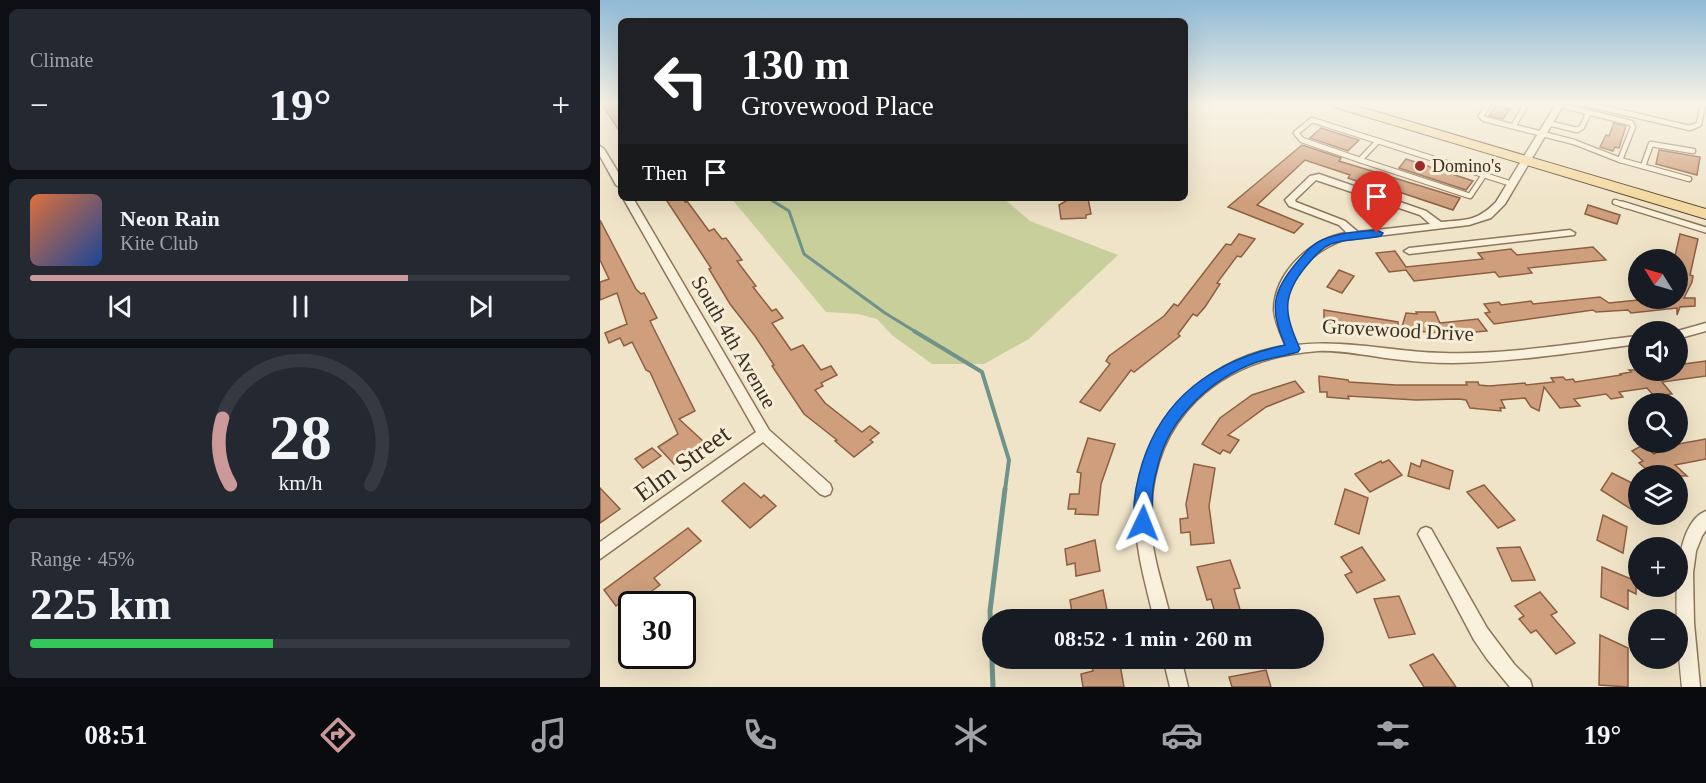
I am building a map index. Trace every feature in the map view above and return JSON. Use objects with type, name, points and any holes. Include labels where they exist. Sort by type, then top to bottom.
[{"type":"main road","points":[[1456,136],[1706,202]]},
{"type":"main road","points":[[1467,136],[1706,214]]},
{"type":"street","points":[[1293,349],[1283,327],[1280,307],[1287,282],[1318,247],[1331,240],[1355,235],[1439,226],[1484,218],[1494,212],[1540,136]]},
{"type":"street","points":[[600,149],[618,180]]},
{"type":"street","points":[[1355,235],[1345,224],[1292,204],[1290,200],[1313,178],[1319,177],[1423,213],[1439,226]]},
{"type":"street","name":"South 4th Avenue","points":[[630,201],[764,434],[825,489]]},
{"type":"street","points":[[1469,222],[1489,243]]},
{"type":"street","points":[[1409,251],[1570,233]]},
{"type":"street","points":[[1688,332],[1706,327]]},
{"type":"street","name":"Grovewood Drive","points":[[1161,609],[1145,539],[1143,516],[1147,473],[1163,431],[1196,391],[1219,374],[1251,359],[1293,349],[1342,348],[1400,355],[1464,358],[1628,341]]},
{"type":"street","name":"Elm Street","points":[[600,552],[764,434]]},
{"type":"street","points":[[1691,687],[1684,569],[1691,538],[1706,519]]},
{"type":"street","points":[[1426,534],[1475,628],[1502,665],[1523,687]]},
{"type":"street","points":[[1175,669],[1179,687]]},
{"type":"lane","points":[[1299,136],[1302,140],[1470,196],[1484,175]]},
{"type":"lane","points":[[1362,136],[1512,184]]},
{"type":"lane","points":[[1553,136],[1620,160],[1689,179]]},
{"type":"lane","points":[[1620,160],[1629,136]]},
{"type":"lane","points":[[1360,160],[1378,141]]},
{"type":"lane","points":[[1643,166],[1651,144],[1693,150]]},
{"type":"lane","points":[[1615,202],[1706,230]]},
{"type":"green space","points":[[734,201],[1007,201],[1030,221],[1118,255],[1029,339],[984,364],[932,364],[892,335],[877,319],[858,314],[826,312]]},
{"type":"building","points":[[1312,136],[1347,136],[1359,140],[1348,151],[1310,138]]},
{"type":"building","points":[[1605,136],[1623,136],[1619,148],[1615,147],[1613,151],[1600,147]]},
{"type":"building","points":[[1302,145],[1341,158],[1339,161],[1460,198],[1453,210],[1375,184],[1374,187],[1348,178],[1350,175],[1305,160],[1257,205],[1303,224],[1294,233],[1228,207]]},
{"type":"building","points":[[1659,150],[1700,157],[1697,175],[1656,164]]},
{"type":"building","points":[[1406,159],[1473,181],[1466,190],[1399,168]]},
{"type":"building","points":[[667,201],[687,201],[709,231],[714,229],[722,239],[726,238],[742,260],[737,261],[756,286],[753,287],[772,311],[776,309],[783,318],[772,323],[791,350],[803,345],[821,370],[831,366],[837,375],[821,383],[823,386],[815,390],[825,403],[862,432],[870,426],[879,433],[870,440],[873,442],[854,457],[835,441],[837,440],[804,414],[755,336],[730,304],[709,269],[711,268]]},
{"type":"building","points":[[1066,201],[1089,201],[1091,214],[1086,215],[1086,218],[1061,219],[1059,205]]},
{"type":"building","points":[[1588,205],[1620,215],[1617,224],[1585,214]]},
{"type":"building","points":[[600,220],[636,289],[641,294],[644,293],[657,318],[650,321],[695,411],[679,419],[705,443],[674,464],[658,447],[678,434],[650,372],[646,370],[632,342],[624,346],[620,338],[609,343],[605,333],[627,324],[617,293],[600,300],[600,282],[609,279],[600,260]]},
{"type":"building","points":[[1239,234],[1255,239],[1241,257],[1237,256],[1217,283],[1220,284],[1205,307],[1197,316],[1193,314],[1178,334],[1180,336],[1134,372],[1131,370],[1100,411],[1080,402],[1110,364],[1106,361],[1109,356],[1164,316],[1174,304],[1178,306],[1226,244],[1231,245]]},
{"type":"building","points":[[1680,234],[1698,239],[1690,275],[1693,276],[1692,282],[1688,290],[1688,249],[1677,249]]},
{"type":"building","points":[[1593,247],[1606,260],[1528,268],[1532,273],[1499,277],[1495,272],[1414,281],[1406,270],[1389,272],[1376,253],[1395,251],[1406,267],[1483,259],[1478,253],[1511,249],[1517,255]]},
{"type":"building","points":[[1339,270],[1354,276],[1342,293],[1327,287]]},
{"type":"building","points":[[1600,297],[1609,303],[1628,301],[1628,309],[1668,309],[1631,313],[1628,310],[1596,312],[1593,310],[1494,324],[1485,313],[1490,312],[1484,304],[1499,302],[1501,305],[1531,301],[1533,304]]},
{"type":"building","points":[[1688,298],[1695,298],[1695,306],[1688,306]]},
{"type":"building","points":[[1324,310],[1398,322],[1399,333],[1324,322]]},
{"type":"building","points":[[1416,312],[1435,312],[1440,323],[1478,319],[1487,331],[1456,334],[1401,330],[1406,313],[1417,314]]},
{"type":"building","points":[[1706,361],[1706,376],[1688,378],[1688,363]]},
{"type":"building","points":[[1628,373],[1628,381],[1669,381],[1662,382],[1671,393],[1651,393],[1647,388],[1619,392],[1623,397],[1611,399],[1606,394],[1574,399],[1580,406],[1560,408],[1544,387],[1539,411],[1531,407],[1525,398],[1501,400],[1505,408],[1500,408],[1501,411],[1470,408],[1466,400],[1459,399],[1327,397],[1327,392],[1320,392],[1319,380],[1319,376],[1349,382],[1396,385],[1467,385],[1466,382],[1478,382],[1479,385],[1489,386],[1554,382],[1551,378],[1563,377],[1566,380],[1573,379],[1575,382]]},
{"type":"building","points":[[1295,381],[1304,392],[1266,407],[1228,435],[1239,440],[1230,453],[1223,450],[1220,454],[1202,444],[1220,418],[1252,395]]},
{"type":"building","points":[[1088,438],[1115,444],[1101,484],[1098,515],[1075,514],[1076,509],[1068,509],[1070,494],[1079,494],[1081,473],[1077,472]]},
{"type":"building","points":[[1706,439],[1706,459],[1675,465],[1641,465],[1639,463],[1643,461],[1634,453],[1688,453],[1688,442]]},
{"type":"building","points":[[652,448],[661,456],[643,468],[635,459]]},
{"type":"building","points":[[1389,460],[1402,475],[1370,492],[1355,474],[1381,461],[1382,463]]},
{"type":"building","points":[[1422,460],[1453,471],[1449,489],[1408,476],[1411,463],[1420,467]]},
{"type":"building","points":[[1194,464],[1215,468],[1209,506],[1214,543],[1191,545],[1190,532],[1181,533],[1180,519],[1188,518],[1186,504]]},
{"type":"building","points":[[1612,473],[1628,481],[1628,507],[1601,490]]},
{"type":"building","points":[[744,483],[761,498],[764,495],[776,506],[750,528],[722,501]]},
{"type":"building","points":[[1484,485],[1515,520],[1498,528],[1467,492]]},
{"type":"building","points":[[600,488],[620,509],[600,523]]},
{"type":"building","points":[[1345,489],[1368,498],[1359,534],[1335,524]]},
{"type":"building","points":[[1603,515],[1627,527],[1623,553],[1597,540]]},
{"type":"building","points":[[688,528],[701,541],[654,578],[660,585],[652,591],[618,591],[616,606],[604,590]]},
{"type":"building","points":[[1095,540],[1100,571],[1076,576],[1075,563],[1067,565],[1065,549]]},
{"type":"building","points":[[1362,547],[1385,580],[1357,593],[1345,575],[1352,572],[1341,557]]},
{"type":"building","points":[[1520,547],[1535,580],[1512,581],[1497,548]]},
{"type":"building","points":[[1230,560],[1240,588],[1234,589],[1240,609],[1214,609],[1211,599],[1207,600],[1197,567]]},
{"type":"building","points":[[1602,567],[1628,578],[1628,609],[1601,597]]},
{"type":"building","points":[[1103,590],[1107,609],[1071,609],[1070,600]]},
{"type":"building","points":[[1540,592],[1557,612],[1551,615],[1575,643],[1556,654],[1536,630],[1531,633],[1519,619],[1524,616],[1515,606]]},
{"type":"building","points":[[1399,596],[1415,634],[1389,638],[1374,599]]},
{"type":"building","points":[[1600,635],[1628,648],[1628,687],[1599,685]]},
{"type":"building","points":[[1433,654],[1456,687],[1424,687],[1410,665]]},
{"type":"building","points":[[1093,669],[1121,669],[1124,687],[1083,687],[1081,674],[1093,671]]},
{"type":"building","points":[[1266,670],[1271,687],[1232,687],[1229,677]]},
{"type":"waterway","points":[[773,201],[789,211],[804,254],[885,313],[916,332]]},
{"type":"waterway","points":[[914,331],[982,372],[1009,460],[1005,490]]},
{"type":"waterway","points":[[993,687],[990,611],[1005,489]]},
{"type":"place","name":"Domino's","points":[[1420,166]]},
{"type":"route","points":[[1143,523],[1144,487],[1147,473],[1163,431],[1178,410],[1196,391],[1219,374],[1245,361],[1269,353],[1293,349],[1283,327],[1280,307],[1284,289],[1291,276],[1311,252],[1325,243],[1341,237],[1377,233]]}]
